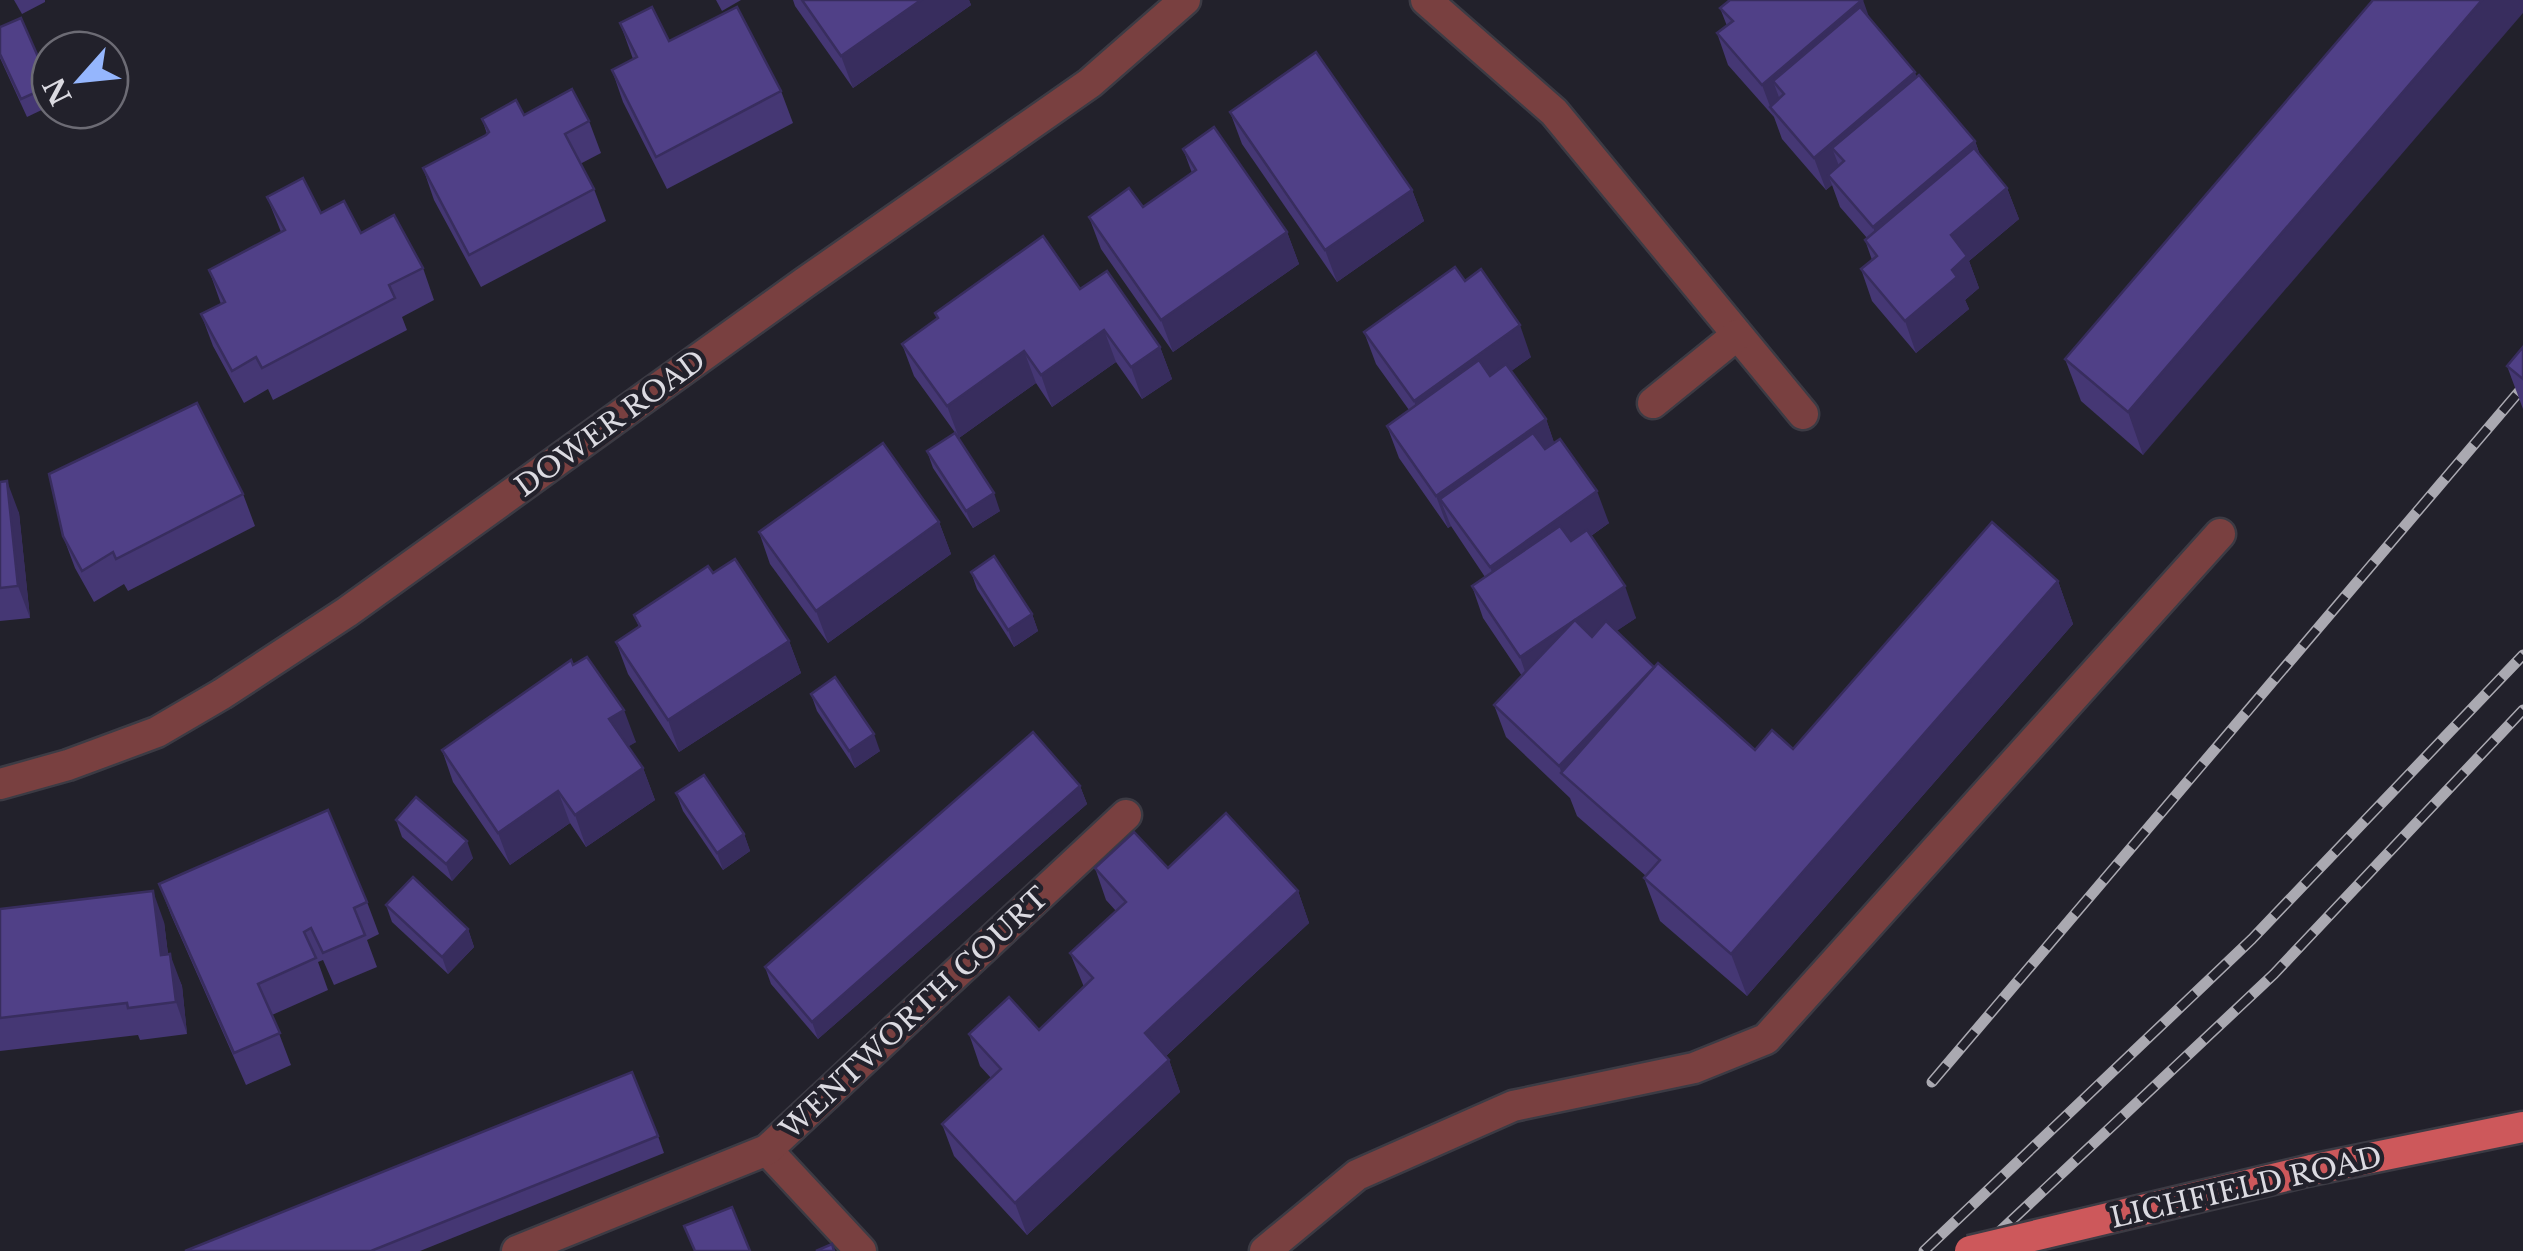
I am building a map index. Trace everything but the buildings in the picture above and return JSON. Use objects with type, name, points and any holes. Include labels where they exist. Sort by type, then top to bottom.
[{"type":"main road","name":"LICHFIELD ROAD","points":[[1970,1251],[2311,1170],[2523,1127]]},
{"type":"street","name":"DOWER ROAD","points":[[0,784],[68,765],[157,732],[348,612],[804,283],[1090,83],[1185,0]]},
{"type":"street","points":[[1426,0],[1554,112],[1803,414]]},
{"type":"street","points":[[1653,403],[1737,336]]},
{"type":"street","points":[[1265,1251],[1357,1175],[1512,1106],[1694,1068],[1766,1040],[2220,534]]},
{"type":"street","name":"WENTWORTH COURT","points":[[517,1251],[767,1150],[1126,815]]},
{"type":"street","points":[[767,1150],[861,1251]]},
{"type":"railway","points":[[1932,1082],[2523,387]]},
{"type":"railway","points":[[1924,1251],[2252,939],[2523,655]]},
{"type":"railway","points":[[1979,1251],[2274,974],[2523,710]]}]
